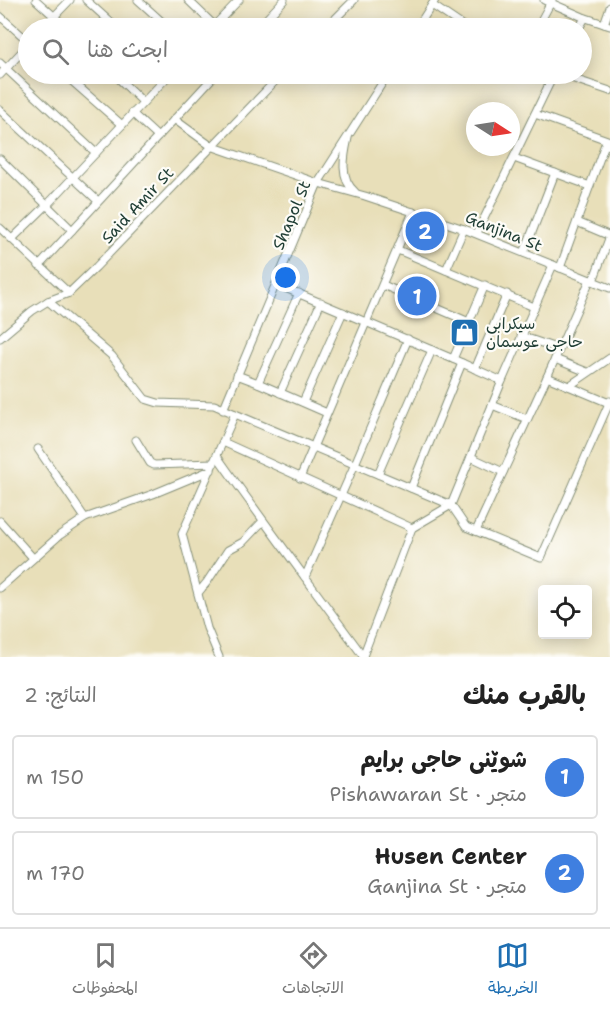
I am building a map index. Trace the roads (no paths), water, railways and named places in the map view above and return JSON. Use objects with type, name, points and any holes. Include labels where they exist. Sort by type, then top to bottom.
[{"type":"street","points":[[36,0],[54,16],[70,0]]},
{"type":"street","points":[[86,0],[106,18]]},
{"type":"street","points":[[138,0],[158,18]]},
{"type":"street","points":[[188,0],[205,18]]},
{"type":"street","points":[[221,18],[238,0]]},
{"type":"street","points":[[268,18],[284,0]]},
{"type":"street","points":[[336,18],[354,0]]},
{"type":"street","points":[[541,18],[549,1],[585,18]]},
{"type":"street","points":[[424,18],[434,3],[453,18]]},
{"type":"street","points":[[592,20],[607,25],[610,7]]},
{"type":"street","points":[[0,16],[18,33]]},
{"type":"street","points":[[18,53],[2,69],[18,83]]},
{"type":"street","points":[[19,84],[96,153]]},
{"type":"street","points":[[75,84],[122,125]]},
{"type":"street","points":[[124,84],[143,102]]},
{"type":"street","points":[[12,239],[73,178],[159,84]]},
{"type":"street","points":[[39,266],[207,84]]},
{"type":"street","name":"Said Amir St","points":[[0,338],[33,310],[69,293],[272,84]]},
{"type":"street","name":"Shapol St","points":[[223,410],[318,183],[381,84]]},
{"type":"street","points":[[477,233],[549,84]]},
{"type":"street","points":[[589,84],[610,91]]},
{"type":"street","points":[[0,110],[98,201]]},
{"type":"street","points":[[132,113],[158,137]]},
{"type":"street","points":[[535,114],[610,141]]},
{"type":"street","name":"Ganjina St","points":[[174,119],[211,147],[477,233],[610,288]]},
{"type":"street","points":[[354,126],[346,148],[344,162],[346,181],[356,193],[365,196]]},
{"type":"street","points":[[363,656],[412,528],[451,505],[521,336],[577,222],[605,144],[610,146]]},
{"type":"street","points":[[514,158],[590,186]]},
{"type":"street","points":[[0,159],[72,230]]},
{"type":"street","points":[[524,253],[555,173]]},
{"type":"street","points":[[300,478],[413,212]]},
{"type":"street","points":[[476,531],[610,236],[577,222]]},
{"type":"street","points":[[0,228],[69,293]]},
{"type":"street","points":[[446,270],[464,229]]},
{"type":"street","points":[[398,250],[534,307]]},
{"type":"street","points":[[276,284],[502,381]]},
{"type":"street","points":[[383,285],[469,322]]},
{"type":"street","points":[[453,359],[485,285]]},
{"type":"street","points":[[258,383],[299,293]]},
{"type":"street","points":[[475,369],[507,294]]},
{"type":"street","points":[[48,301],[112,356],[145,399],[158,404],[214,405],[451,505],[466,527],[541,558],[609,402],[547,377]]},
{"type":"street","points":[[280,393],[321,302]]},
{"type":"street","points":[[303,402],[343,312]]},
{"type":"street","points":[[521,336],[559,350]]},
{"type":"street","points":[[305,577],[408,339]]},
{"type":"street","points":[[378,474],[432,350]]},
{"type":"street","points":[[569,386],[610,358]]},
{"type":"street","points":[[555,359],[587,372]]},
{"type":"street","points":[[411,488],[462,363]]},
{"type":"street","points":[[237,375],[327,413]]},
{"type":"street","points":[[492,405],[527,419]]},
{"type":"street","points":[[219,657],[207,628],[182,534],[235,414]]},
{"type":"street","points":[[136,440],[150,463],[154,465],[214,463]]},
{"type":"street","points":[[223,442],[412,528]]},
{"type":"street","points":[[38,449],[85,519]]},
{"type":"street","points":[[471,457],[503,472]]},
{"type":"street","points":[[0,588],[60,535],[85,519],[153,494],[214,463]]},
{"type":"street","points":[[214,463],[263,521],[363,656]]},
{"type":"street","points":[[0,521],[33,558]]},
{"type":"street","points":[[198,593],[228,550],[243,542],[263,521]]},
{"type":"place","name":"Husen Center","points":[[425,231]]},
{"type":"place","name":"شوێنی حاجی برایم","points":[[417,296]]},
{"type":"place","name":"سیکرابی حاجی عوسمان","points":[[465,332]]}]
